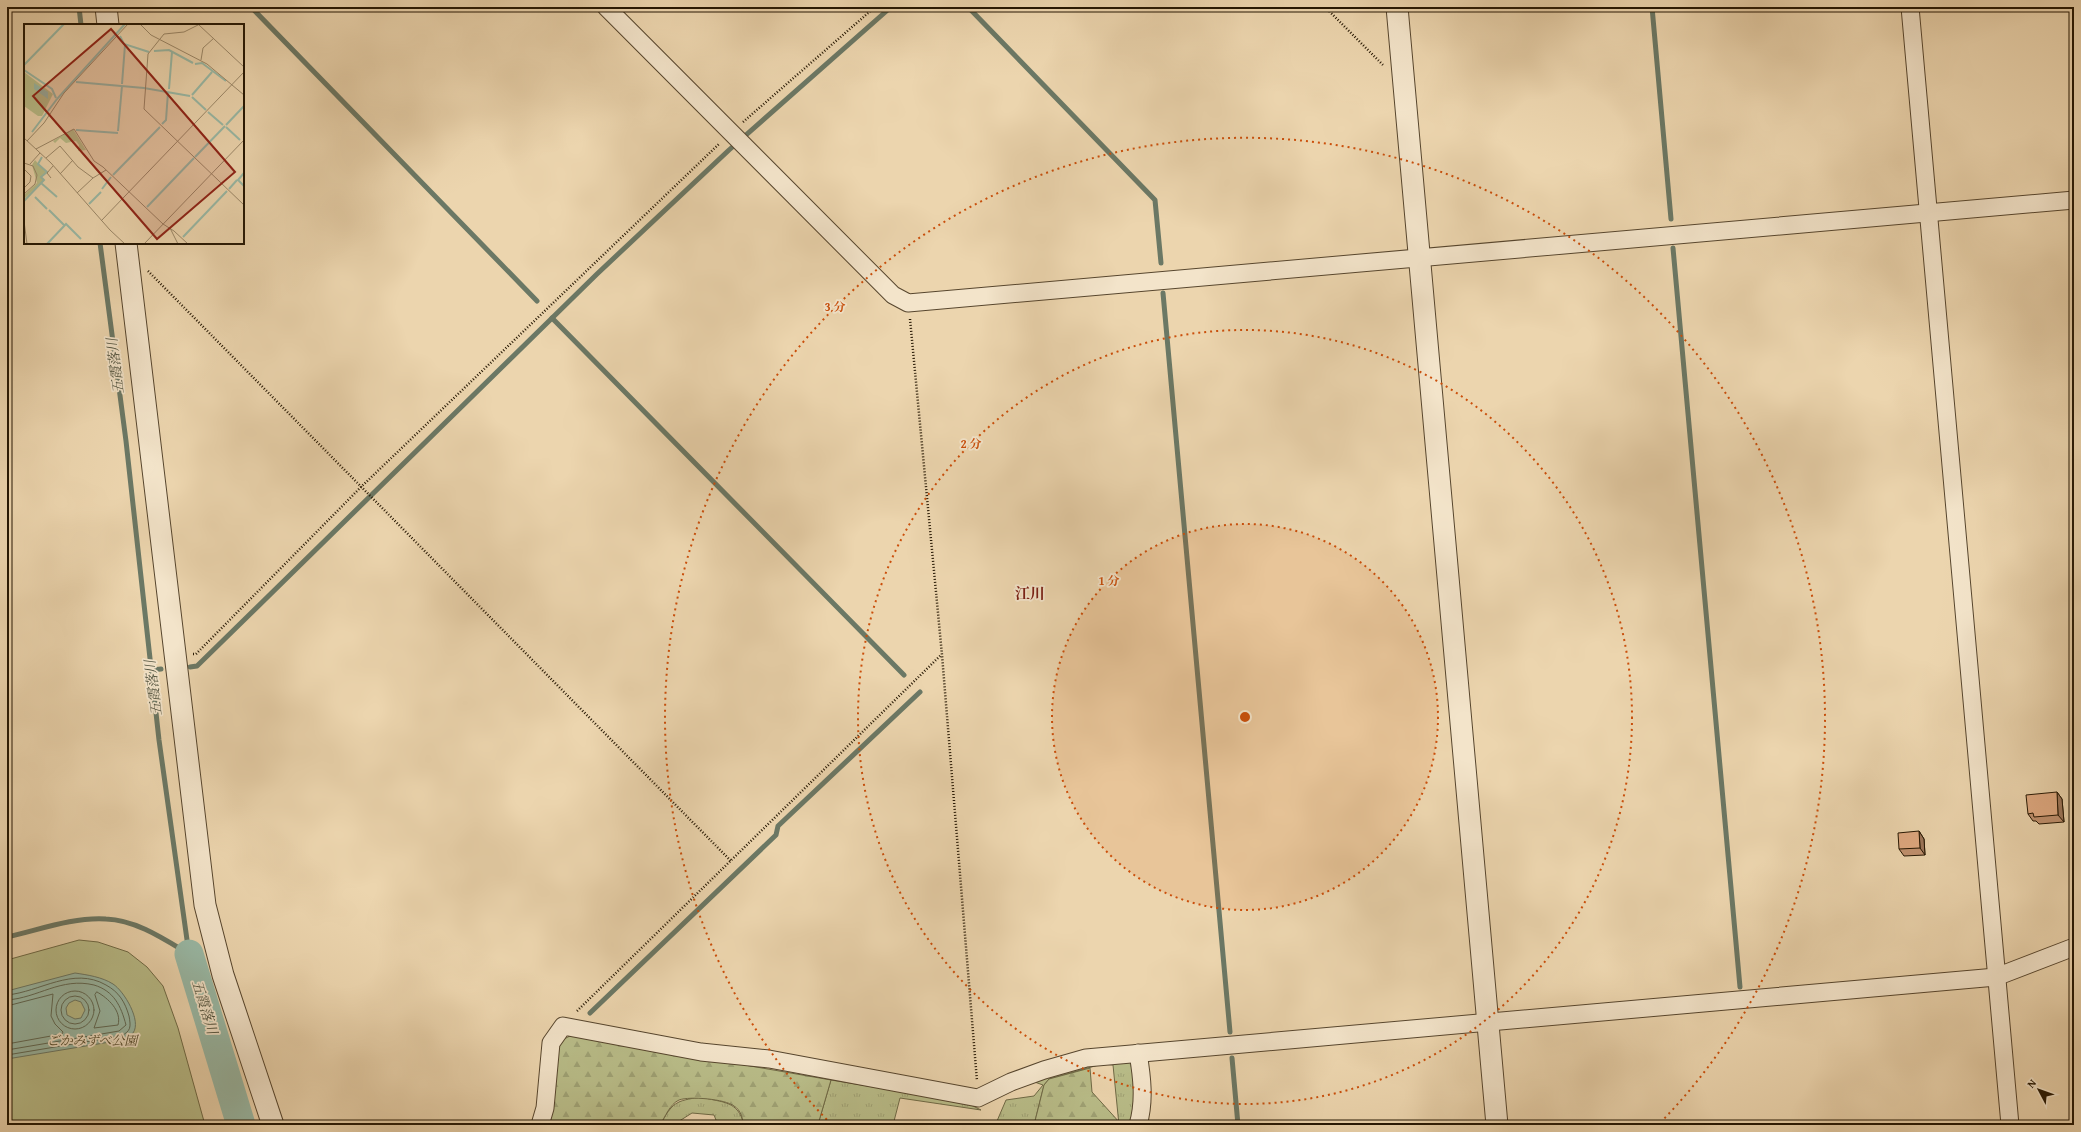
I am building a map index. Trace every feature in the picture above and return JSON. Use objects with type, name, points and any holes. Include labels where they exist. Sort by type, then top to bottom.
[{"type":"street","points":[[106,7],[108,24]]},
{"type":"street","points":[[606,7],[893,295],[908,303],[2074,200]]},
{"type":"street","points":[[1397,7],[1497,1125]]},
{"type":"street","points":[[1910,7],[2010,1125]]},
{"type":"street","points":[[126,244],[205,904],[223,976],[273,1125]]},
{"type":"street","points":[[540,1125],[545,1108],[551,1043],[563,1026],[701,1052],[769,1059],[978,1098],[1011,1082],[1044,1070],[1086,1058],[1488,1024],[1996,977],[2073,948]]},
{"type":"street","points":[[1138,1053],[1142,1076],[1142,1110],[1138,1125]]},
{"type":"path","points":[[175,659],[196,654],[361,487],[737,138],[875,7]]},
{"type":"path","points":[[1325,7],[1391,73],[1404,75]]},
{"type":"path","points":[[147,269],[731,861]]},
{"type":"path","points":[[908,303],[942,655],[978,1098]]},
{"type":"path","points":[[563,1026],[942,655]]},
{"type":"green space","name":"ごかみずべ公園","points":[[79,940],[98,942],[128,952],[147,967],[163,986],[178,1028],[205,1125],[7,1125],[7,960]]},
{"type":"green space","points":[[572,1035],[831,1080],[819,1121],[815,1125],[744,1125],[741,1114],[734,1106],[716,1100],[691,1098],[676,1102],[670,1108],[660,1125],[545,1125],[552,1056],[564,1039]]},
{"type":"green space","points":[[1126,1059],[1135,1068],[1133,1125],[1119,1125],[1113,1065],[1102,1064],[1049,1079],[1044,1085],[1034,1125],[1000,1125],[997,1121],[1006,1100],[1034,1096],[1043,1085],[1029,1080],[1043,1074]]},
{"type":"green space","points":[[1090,1068],[1092,1092],[1120,1123],[1119,1125],[1034,1125],[1044,1085],[1049,1079]]},
{"type":"green space","points":[[831,1080],[965,1102],[981,1110],[900,1098],[893,1125],[815,1125],[819,1121]]},
{"type":"green space","points":[[701,1097],[723,1102],[734,1107],[738,1111],[744,1125],[718,1125],[714,1115],[692,1113],[673,1125],[660,1125],[668,1111],[676,1104],[685,1100]]},
{"type":"water","points":[[75,973],[100,978],[113,984],[127,999],[134,1014],[135,1028],[133,1033],[122,1040],[7,1059],[7,991]],"holes":[[[75,1000],[81,1002],[85,1010],[81,1018],[75,1019],[67,1015],[66,1008],[69,1003]]]},
{"type":"building","points":[[2057,792],[2058,815],[2034,817],[2033,813],[2028,814],[2026,795]]},
{"type":"building","points":[[1919,831],[1920,848],[1899,849],[1898,833]]},
{"type":"waterway","name":"五霞落川","points":[[79,7],[81,24]]},
{"type":"waterway","points":[[251,7],[537,301]]},
{"type":"waterway","points":[[190,667],[197,666],[597,274],[729,150],[891,7]]},
{"type":"waterway","points":[[968,7],[1155,200],[1161,263]]},
{"type":"waterway","points":[[1652,7],[1671,219]]},
{"type":"waterway","name":"五霞落川","points":[[100,244],[126,441],[159,740],[189,954]]},
{"type":"waterway","points":[[1673,248],[1740,987]]},
{"type":"waterway","points":[[1163,293],[1230,1032]]},
{"type":"waterway","points":[[552,318],[904,675]]},
{"type":"waterway","points":[[152,670],[161,669]]},
{"type":"waterway","points":[[590,1013],[776,835],[778,826],[920,692]]},
{"type":"waterway","points":[[7,937],[68,922],[93,919],[117,920],[149,931],[189,954]]},
{"type":"waterway","name":"五霞落川","points":[[189,954],[241,1125]]},
{"type":"waterway","points":[[1232,1058],[1238,1125]]},
{"type":"district","name":"江川","points":[[1030,594]]}]
